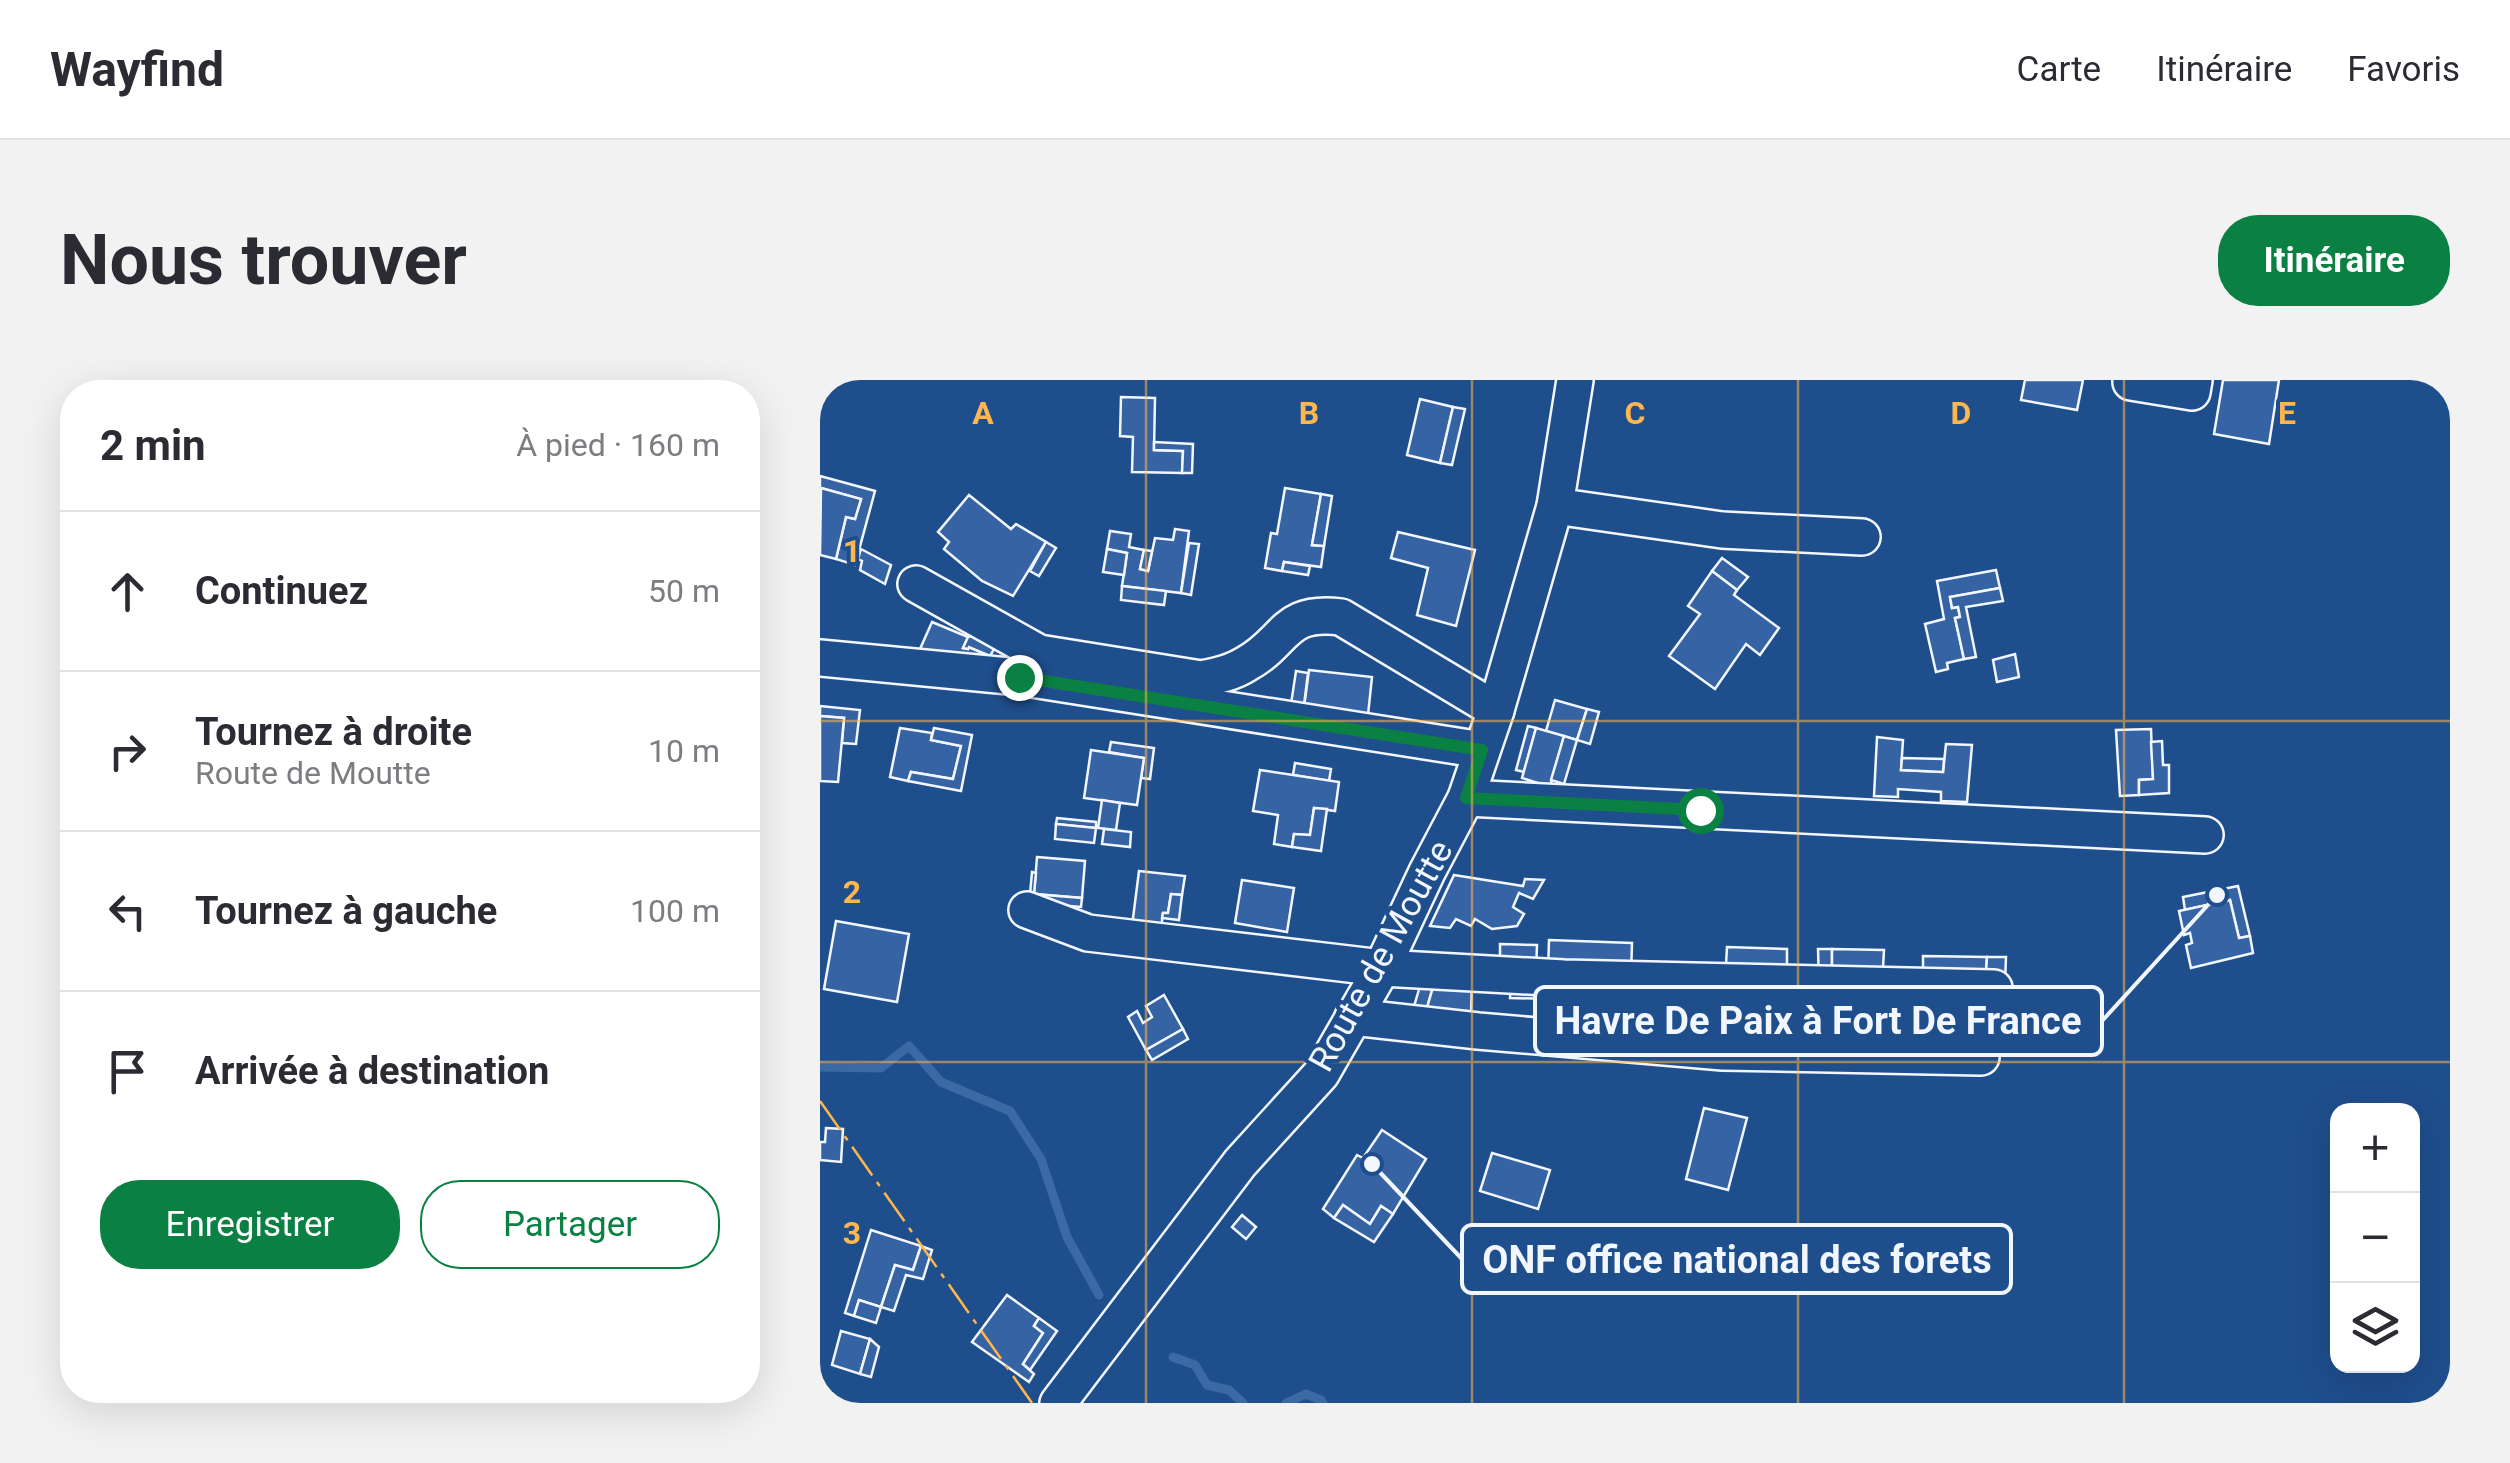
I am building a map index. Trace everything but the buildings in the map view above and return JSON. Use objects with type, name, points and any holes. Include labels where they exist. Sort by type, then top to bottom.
[{"type":"street","name":"Route de Moutte","points":[[1058,1403],[1240,1163],[1320,1074],[1382,968],[1466,798],[1496,710],[1555,506],[1576,380]]},
{"type":"street","points":[[2131,380],[2192,392],[2194,380]]},
{"type":"street","points":[[1555,506],[1722,530],[1862,537]]},
{"type":"street","points":[[916,584],[1039,653],[1201,679],[1248,664],[1296,622],[1320,615],[1342,618],[1496,710]]},
{"type":"street","points":[[820,658],[1019,677],[1482,750]]},
{"type":"street","points":[[1466,798],[2205,835]]},
{"type":"street","points":[[1026,910],[1088,932],[1382,968],[1564,978],[1994,988]]},
{"type":"street","points":[[1353,1018],[1723,1052],[1981,1057]]},
{"type":"waterway","points":[[820,1067],[881,1068],[909,1046],[941,1082],[1010,1111],[1041,1159],[1067,1237],[1099,1295]]},
{"type":"waterway","points":[[1173,1357],[1195,1365],[1207,1385],[1229,1390],[1243,1403]]},
{"type":"waterway","points":[[1286,1403],[1306,1394],[1323,1403]]},
{"type":"power","points":[[820,1101],[1032,1403]]},
{"type":"place","name":"Havre De Paix à Fort De France","points":[[2217,895]]},
{"type":"place","name":"ONF office national des forets","points":[[1372,1164]]},
{"type":"route","points":[[1019,677],[1482,750],[1466,798],[1700,810]]}]
